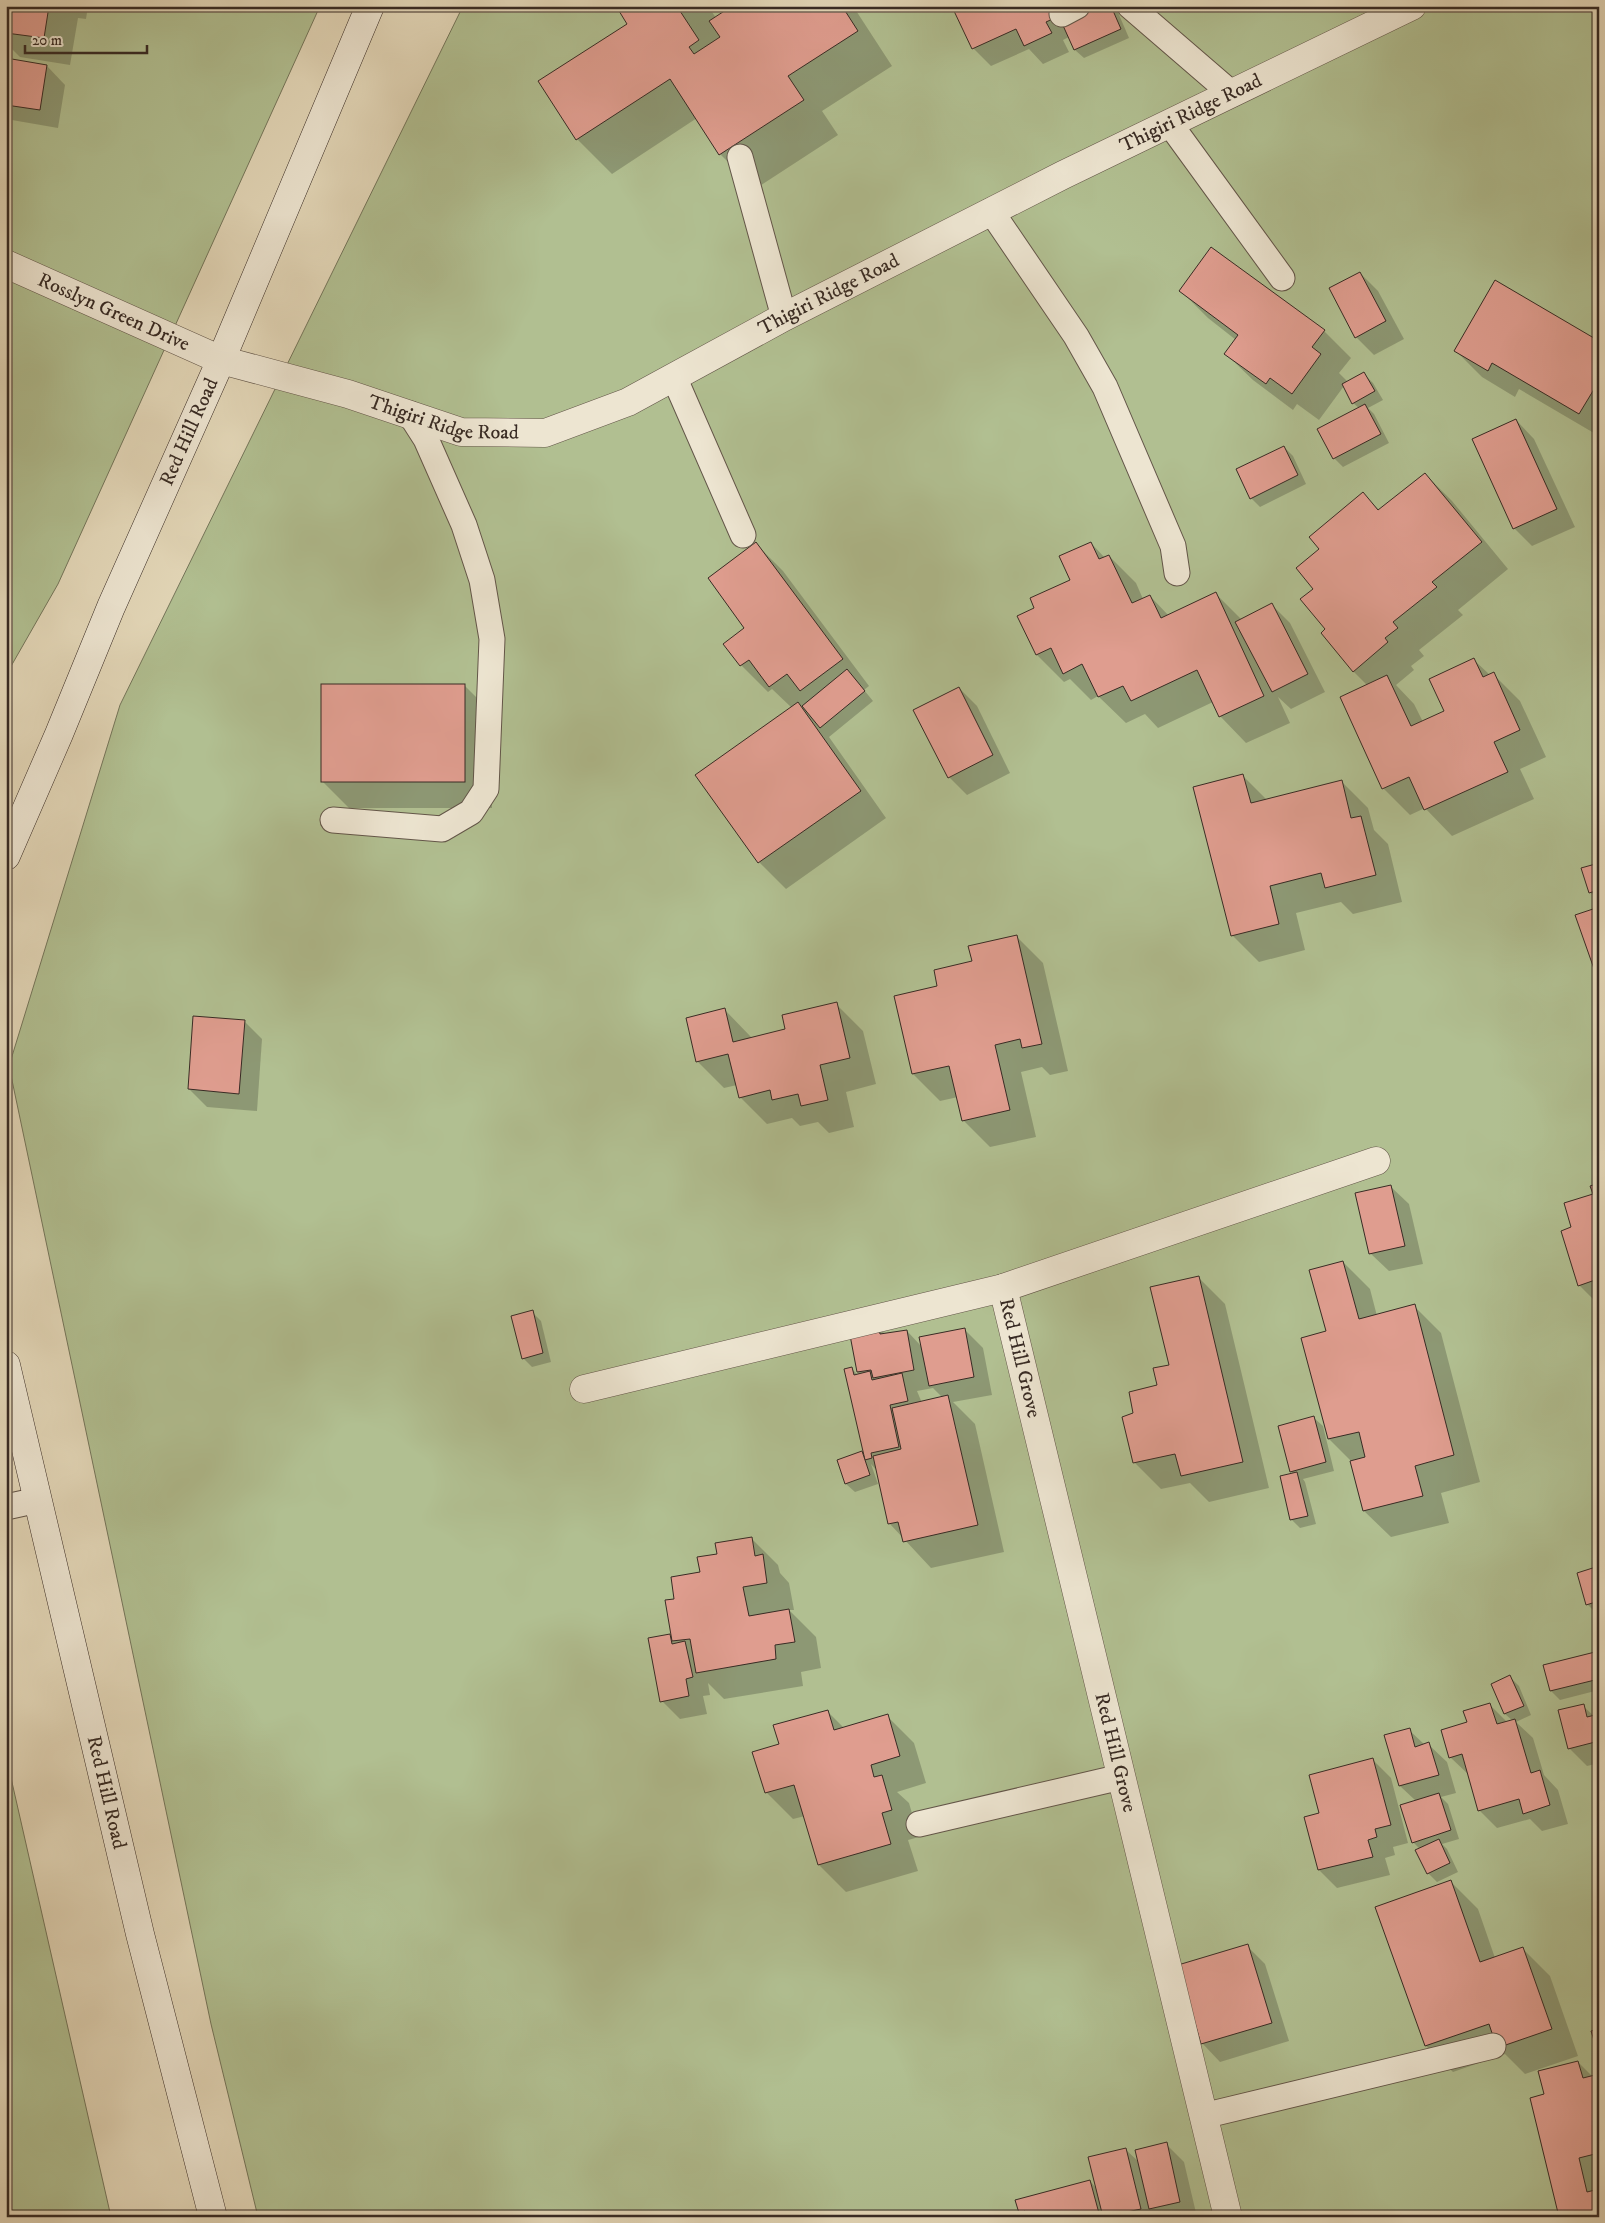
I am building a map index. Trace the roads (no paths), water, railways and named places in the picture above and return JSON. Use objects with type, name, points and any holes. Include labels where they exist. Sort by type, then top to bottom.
[{"type":"street","name":"Red Hill Road","points":[[6,856],[111,607],[222,360],[370,6]]},
{"type":"street","name":"Thigiri Ridge Road","points":[[222,360],[348,394],[461,432],[545,433],[628,402],[784,318],[991,211],[1412,6]]},
{"type":"street","name":"Rosslyn Green Drive","points":[[6,264],[222,360]]},
{"type":"street","name":"Red Hill Grove","points":[[584,1389],[1003,1288],[1376,1160]]},
{"type":"street","name":"Red Hill Grove","points":[[1003,1288],[1228,2217]]},
{"type":"street","name":"Red Hill Road","points":[[6,1365],[140,1934],[213,2217]]},
{"type":"lane","points":[[1130,6],[1232,94]]},
{"type":"lane","points":[[1170,124],[1282,278]]},
{"type":"lane","points":[[740,157],[784,318]]},
{"type":"lane","points":[[991,211],[1076,336],[1105,387],[1173,546],[1177,573]]},
{"type":"lane","points":[[674,377],[743,535]]},
{"type":"lane","points":[[334,820],[442,829],[471,812],[486,788],[492,639],[482,580],[464,524],[426,439],[410,414]]},
{"type":"lane","points":[[6,1507],[38,1500]]},
{"type":"lane","points":[[920,1824],[1121,1777]]},
{"type":"lane","points":[[1203,2116],[1493,2046]]}]
